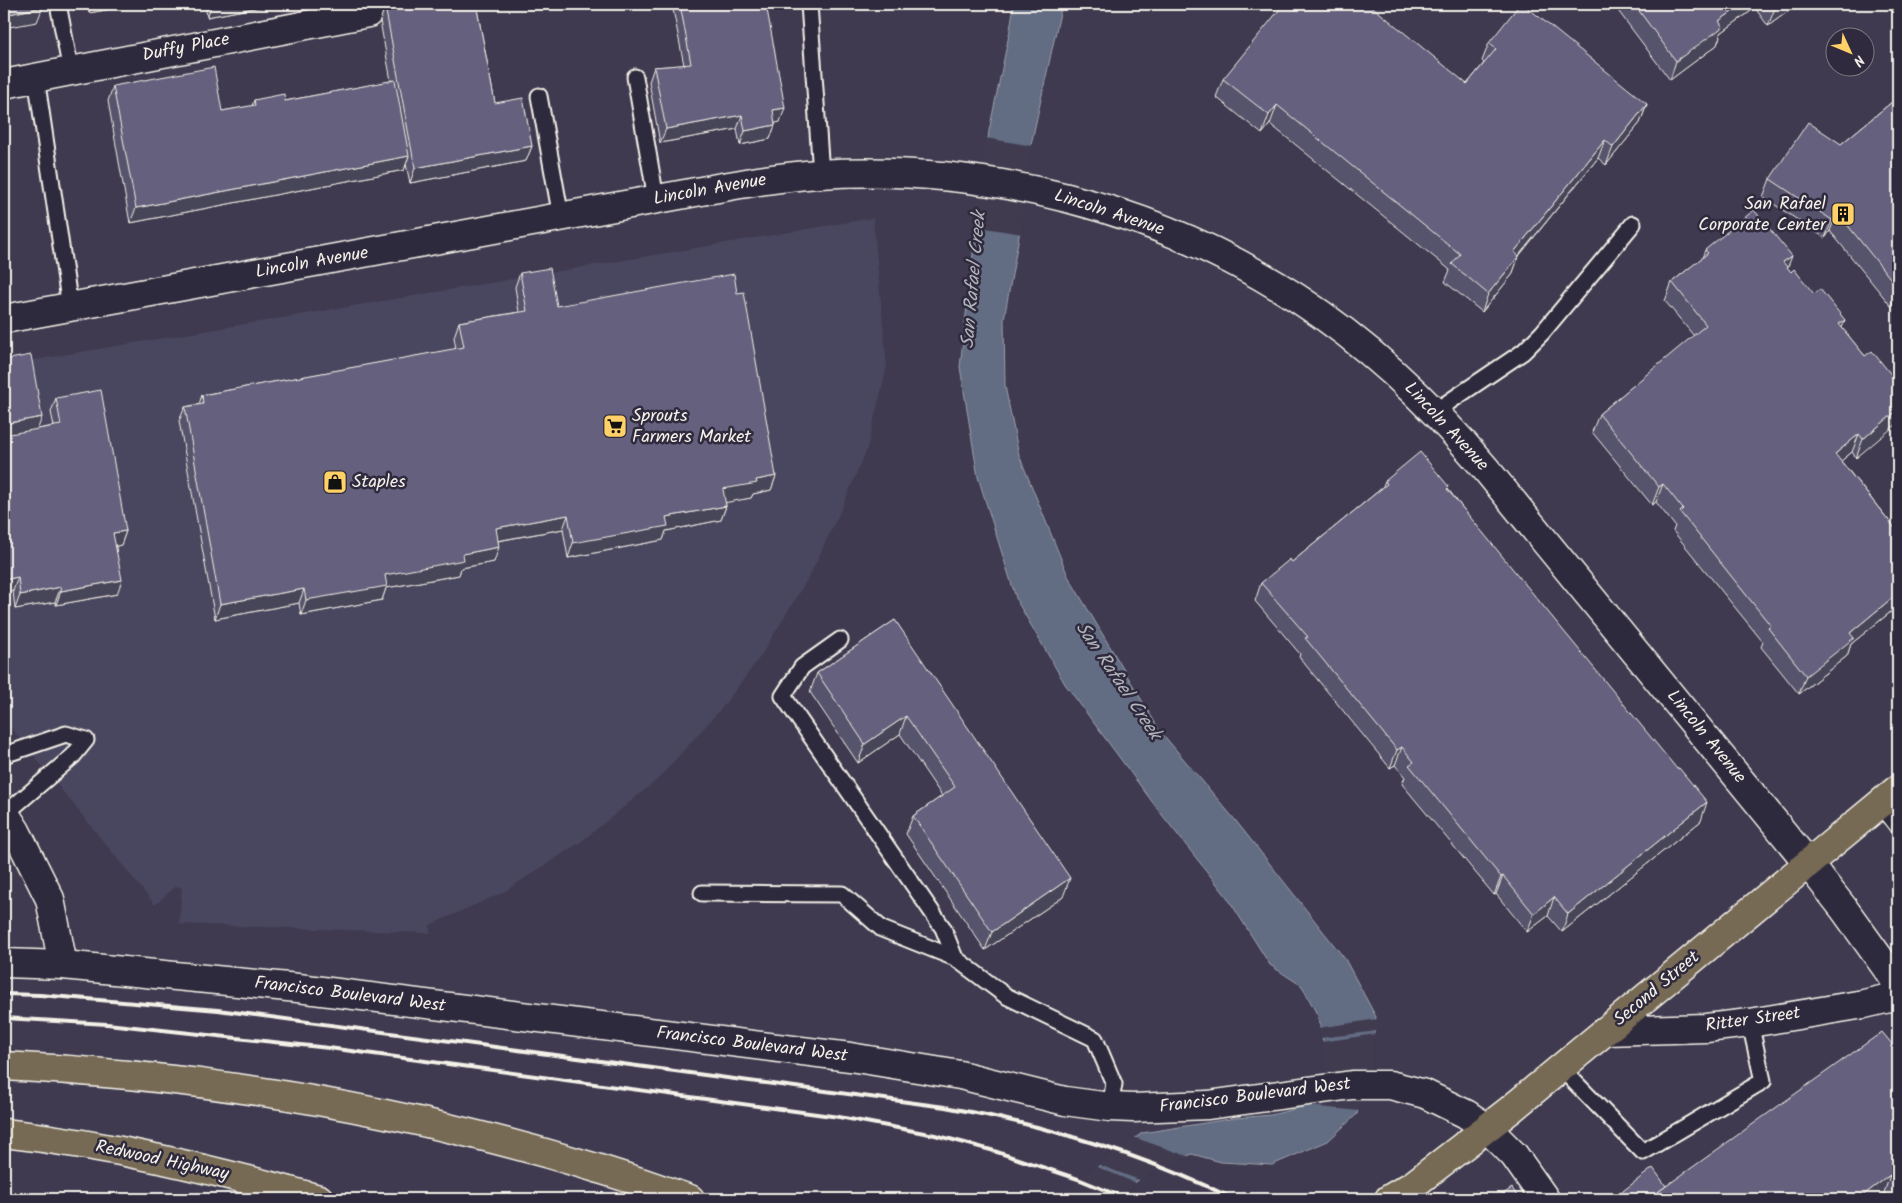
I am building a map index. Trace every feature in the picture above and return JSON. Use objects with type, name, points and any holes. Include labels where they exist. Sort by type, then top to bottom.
[{"type":"main road","name":"Second Street","points":[[1389,1199],[1413,1194],[1487,1128],[1889,796]]},
{"type":"main road","points":[[4,1066],[142,1076],[337,1104],[449,1128],[520,1146],[690,1199]]},
{"type":"main road","name":"Redwood Highway","points":[[4,1132],[119,1150],[208,1169],[318,1199]]},
{"type":"street","name":"Duffy Place","points":[[4,84],[368,13]]},
{"type":"street","name":"Lincoln Avenue","points":[[4,319],[656,199],[761,181],[821,174],[911,174],[968,179],[1060,195],[1100,206],[1205,247],[1270,281],[1329,320],[1361,344],[1414,391],[1485,468],[1808,863],[1898,984]]},
{"type":"street","points":[[7,823],[50,899],[63,965]]},
{"type":"street","name":"Francisco Boulevard West","points":[[4,963],[63,965],[291,987],[878,1061],[960,1076],[1065,1101],[1110,1107],[1182,1107],[1365,1084],[1390,1085],[1424,1094],[1466,1114],[1487,1128],[1514,1155],[1546,1199]]},
{"type":"street","name":"Ritter Street","points":[[1606,1031],[1706,1028],[1750,1023],[1864,1004],[1898,996]]},
{"type":"lane","points":[[58,4],[71,71]]},
{"type":"lane","points":[[809,4],[821,174]]},
{"type":"lane","points":[[812,27],[821,4]]},
{"type":"lane","points":[[635,77],[656,199]]},
{"type":"lane","points":[[36,78],[70,307]]},
{"type":"lane","points":[[539,96],[561,217]]},
{"type":"lane","points":[[1434,412],[1523,352],[1542,333],[1633,224]]},
{"type":"lane","points":[[840,640],[802,667],[783,696],[942,928],[955,958]]},
{"type":"lane","points":[[4,755],[14,750],[66,734],[86,740],[73,756],[7,823]]},
{"type":"lane","points":[[1889,796],[1898,827]]},
{"type":"lane","points":[[702,893],[842,894],[882,930],[955,958],[1006,996],[1095,1039],[1114,1084],[1110,1107]]},
{"type":"lane","points":[[1560,1067],[1643,1152],[1763,1081],[1750,1023]]},
{"type":"shaded area","points":[[873,218],[887,366],[867,449],[810,575],[760,657],[721,709],[657,780],[582,841],[502,893],[430,925],[430,933],[179,924],[182,888],[176,886],[155,905],[4,719],[4,365]]},
{"type":"water","name":"San Rafael Creek","points":[[1014,4],[1062,4],[1025,172],[1019,236],[1004,319],[1005,386],[1019,455],[1068,576],[1160,731],[1236,821],[1345,959],[1376,1017],[1370,1065],[1357,1114],[1328,1141],[1272,1165],[1221,1162],[1192,1154],[1148,1173],[1113,1199],[1040,1199],[1064,1193],[1142,1133],[1236,1118],[1271,1115],[1307,1106],[1328,1068],[1318,1016],[1302,986],[1270,965],[1227,897],[1159,811],[1065,684],[1017,601],[978,477],[960,367],[989,131]]},
{"type":"pier","points":[[985,138],[1033,146],[1027,172],[1022,234],[973,226]]},
{"type":"pier","points":[[1378,1019],[1377,1031],[1320,1038],[1318,1028]]},
{"type":"pier","points":[[1376,1034],[1372,1066],[1360,1111],[1299,1105],[1305,1104],[1325,1068],[1321,1042]]},
{"type":"pier","points":[[1133,1137],[1190,1157],[1149,1175],[1142,1181],[1097,1164]]},
{"type":"pier","points":[[1095,1166],[1138,1184],[1117,1199],[1079,1199],[1059,1191]]},
{"type":"building","points":[[4,4],[42,4],[43,7],[4,15]]},
{"type":"building","points":[[398,4],[476,4],[495,103],[523,98],[532,146],[415,168],[385,6]]},
{"type":"building","points":[[680,4],[766,4],[785,108],[773,110],[775,125],[745,131],[742,115],[666,129],[654,67],[691,64]]},
{"type":"building","points":[[1284,4],[1369,4],[1467,84],[1496,49],[1489,43],[1520,4],[1523,4],[1647,104],[1613,147],[1605,140],[1514,252],[1519,256],[1488,294],[1452,264],[1460,254],[1277,105],[1269,115],[1223,79]]},
{"type":"building","points":[[1634,4],[1743,4],[1719,21],[1723,27],[1676,61]]},
{"type":"building","points":[[1772,4],[1780,4],[1775,8]]},
{"type":"building","points":[[214,67],[222,111],[255,105],[254,100],[284,94],[285,101],[395,80],[409,156],[136,208],[113,86]]},
{"type":"building","name":"San Rafael Corporate Center","points":[[1898,97],[1898,288],[1837,212],[1832,220],[1770,179],[1808,122],[1841,144]]},
{"type":"building","points":[[1754,210],[1792,256],[1783,262],[1791,272],[1794,269],[1814,294],[1820,289],[1845,320],[1839,324],[1865,356],[1872,351],[1898,383],[1898,410],[1863,439],[1859,434],[1835,454],[1898,532],[1898,593],[1850,633],[1854,638],[1806,676],[1768,628],[1771,626],[1680,512],[1683,509],[1663,484],[1659,487],[1599,414],[1706,325],[1672,282],[1708,253],[1705,250]]},
{"type":"building","points":[[550,268],[557,306],[734,274],[737,293],[744,292],[776,476],[756,480],[757,483],[723,489],[726,506],[666,517],[668,526],[573,543],[568,515],[496,528],[499,547],[463,554],[464,560],[385,575],[387,586],[306,600],[304,589],[220,604],[185,407],[203,404],[202,395],[464,347],[459,322],[527,311],[520,273]]},
{"type":"building","points":[[31,355],[42,417],[4,424],[4,360]]},
{"type":"building","points":[[101,390],[126,531],[113,533],[122,580],[61,591],[61,587],[20,595],[18,577],[4,580],[4,435],[61,425],[56,398]]},
{"type":"building","points":[[1420,452],[1449,487],[1447,489],[1677,769],[1679,768],[1707,802],[1568,914],[1554,897],[1534,914],[1503,876],[1501,877],[1409,765],[1414,762],[1402,747],[1397,750],[1305,638],[1308,637],[1261,583],[1290,559],[1292,562],[1387,484],[1385,481]]},
{"type":"building","points":[[895,620],[1070,878],[992,932],[913,816],[955,787],[906,716],[865,744],[817,673]]},
{"type":"building","points":[[1882,1032],[1898,1051],[1898,1186],[1890,1175],[1858,1199],[1648,1199]]},
{"type":"building","points":[[1653,1168],[1666,1186],[1648,1199],[1623,1199],[1619,1194]]},
{"type":"building","points":[[1512,1188],[1519,1199],[1496,1199]]},
{"type":"railway","points":[[4,994],[40,995],[218,1010],[945,1107],[983,1114],[1093,1143],[1164,1168],[1234,1199]]},
{"type":"railway","points":[[4,1018],[107,1024],[329,1048],[839,1117],[935,1135],[991,1150],[1078,1179],[1127,1199]]},
{"type":"place","name":"San Rafael Corporate Center","points":[[1843,214]]},
{"type":"place","name":"Sprouts Farmers Market","points":[[615,426]]},
{"type":"place","name":"Staples","points":[[335,482]]}]
